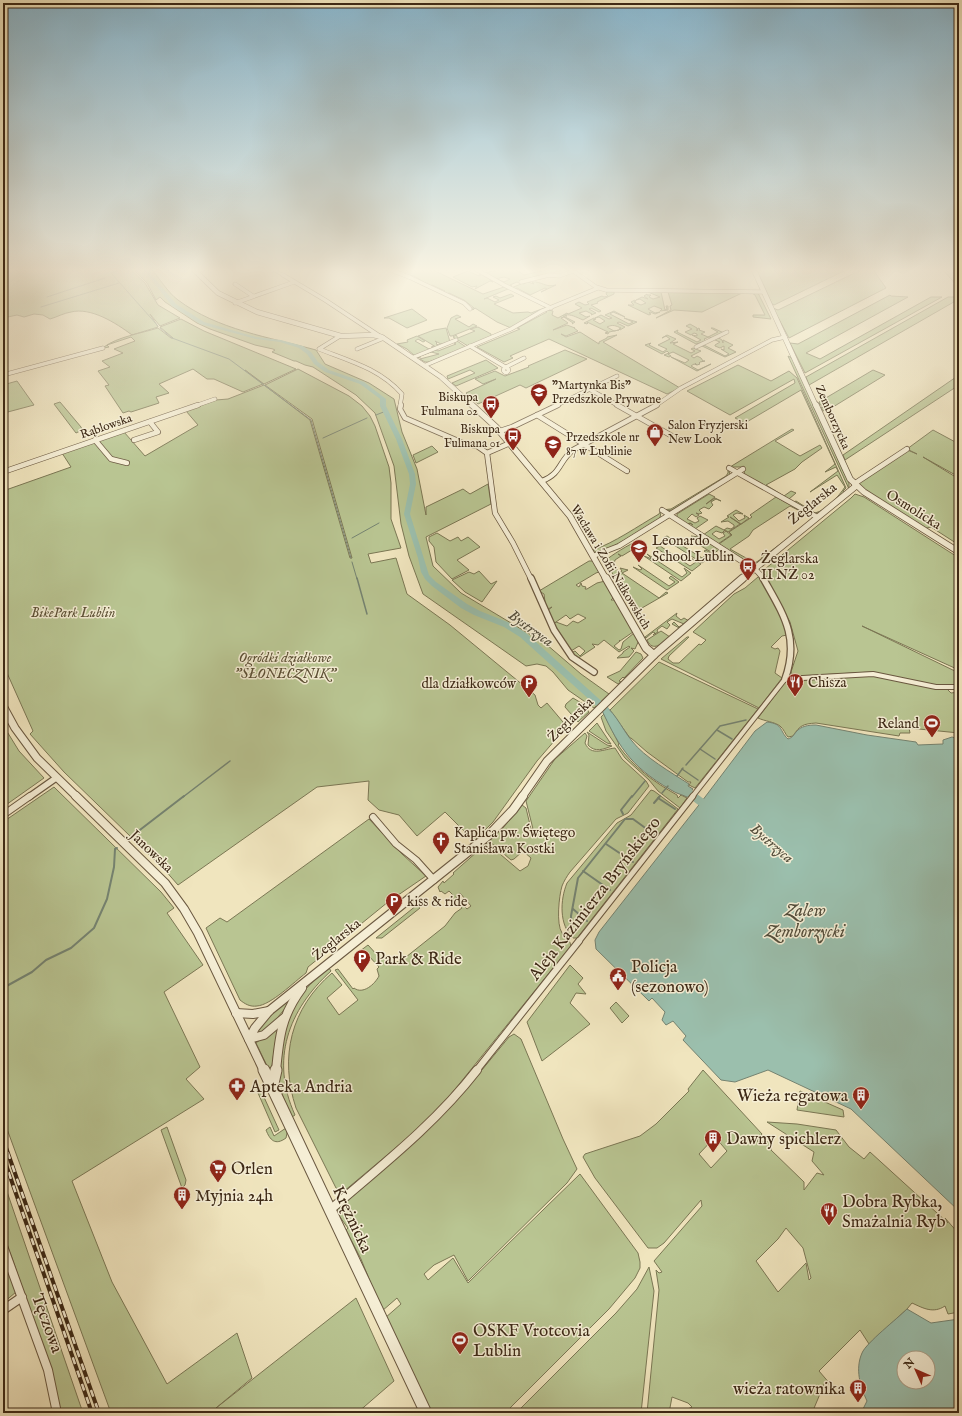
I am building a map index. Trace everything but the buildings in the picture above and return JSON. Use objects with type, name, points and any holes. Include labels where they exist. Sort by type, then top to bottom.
[{"type":"street","points":[[333,334],[352,337],[367,334]]},
{"type":"street","points":[[375,334],[382,337]]},
{"type":"street","points":[[426,365],[498,334]]},
{"type":"street","points":[[696,346],[722,334]]},
{"type":"street","name":"Zemborzycka","points":[[784,334],[847,474],[855,485]]},
{"type":"street","points":[[340,336],[319,349],[367,366],[384,376],[395,385],[402,394],[400,409],[405,418],[462,443],[477,446],[487,454],[494,513],[513,543],[540,596],[554,630],[572,657],[594,672]]},
{"type":"street","points":[[357,349],[382,337]]},
{"type":"street","name":"Wacława i Zofii Nałkowskich","points":[[382,337],[426,365],[450,384],[500,431],[568,512],[646,648],[654,655]]},
{"type":"street","points":[[542,481],[554,476],[560,470],[566,455],[583,444],[637,416],[699,379],[769,342],[786,339]]},
{"type":"street","points":[[414,357],[456,340]]},
{"type":"street","points":[[470,346],[505,367],[524,358]]},
{"type":"street","points":[[3,368],[5,374],[103,348]]},
{"type":"street","points":[[500,431],[536,416],[617,376]]},
{"type":"street","points":[[589,389],[681,441]]},
{"type":"street","name":"Rąblowska","points":[[3,472],[215,399]]},
{"type":"street","points":[[536,416],[627,471]]},
{"type":"street","points":[[134,440],[158,432],[150,422]]},
{"type":"street","points":[[95,440],[111,459],[127,463]]},
{"type":"street","points":[[487,454],[510,443]]},
{"type":"street","name":"Żeglarska","points":[[249,1040],[255,1028],[269,1011],[485,839],[501,824],[517,804],[545,763],[654,655],[855,485],[907,449]]},
{"type":"street","points":[[729,468],[817,517]]},
{"type":"street","points":[[593,556],[613,549],[743,469]]},
{"type":"street","name":"Osmolicka","points":[[855,485],[959,552]]},
{"type":"street","name":"Aleja Kazimierza Bryńskiego","points":[[330,1210],[425,1129],[461,1091],[785,679],[790,665],[792,652],[787,622],[762,576],[754,569],[662,510]]},
{"type":"street","points":[[785,679],[873,674],[936,687],[959,687]]},
{"type":"street","name":"Janowska","points":[[3,706],[11,723],[25,744],[56,778],[173,893],[194,927],[249,1040]]},
{"type":"street","points":[[3,815],[56,778]]},
{"type":"street","points":[[373,817],[396,844],[416,860],[434,880]]},
{"type":"street","name":"Żeglarska","points":[[272,1088],[275,1081],[279,1037],[284,1018],[292,1002],[310,979]]},
{"type":"street","name":"Żeglarska","points":[[236,1013],[253,1014],[269,1011]]},
{"type":"street","name":"Żeglarska","points":[[249,1040],[264,1035],[284,1018]]},
{"type":"street","name":"Krężnicka","points":[[249,1040],[426,1413]]},
{"type":"street","name":"Tęczowa","points":[[3,1246],[48,1370],[57,1413]]},
{"type":"street","points":[[3,1310],[22,1297]]},
{"type":"green space","points":[[137,334],[166,334],[173,338],[168,334],[211,334],[296,369],[264,384],[245,370],[263,384],[243,392],[214,379],[207,379],[193,369],[159,384],[169,393],[156,397],[159,403],[123,413],[105,386],[109,385],[98,371],[110,367],[102,361],[123,353],[114,349],[135,341],[131,337],[107,345]]},
{"type":"green space","points":[[224,334],[255,334],[316,350],[325,364],[369,383],[394,399],[402,432],[417,469],[426,515],[426,507],[463,489],[470,494],[488,484],[491,504],[426,537],[433,566],[461,593],[546,644],[581,674],[609,694],[594,708],[568,690],[546,666],[537,664],[526,666],[423,594],[409,556],[401,524],[394,466],[375,413],[356,395],[313,367],[272,352],[275,350],[273,349],[255,345]]},
{"type":"green space","points":[[423,334],[448,334],[450,342],[441,344],[435,341],[437,343],[436,344],[442,346],[436,347],[418,336]]},
{"type":"green space","points":[[468,334],[491,334],[491,336],[468,346],[453,337],[456,335],[458,338]]},
{"type":"green space","points":[[508,334],[561,334],[566,337],[574,334],[583,334],[599,344],[599,342],[607,337],[617,335],[603,342],[680,388],[667,394],[549,339],[510,356],[513,358],[504,362],[477,347]]},
{"type":"green space","points":[[678,334],[681,334],[697,342],[701,340],[692,335],[697,336],[697,334],[708,337],[714,334],[721,334],[712,338],[709,337],[704,339],[706,341],[696,344]]},
{"type":"green space","points":[[787,334],[797,334],[789,338]]},
{"type":"green space","points":[[817,334],[840,334],[806,353],[820,359],[865,334],[875,334],[805,373],[790,343],[798,344]]},
{"type":"green space","points":[[882,334],[898,334],[809,385],[806,377]]},
{"type":"green space","points":[[667,335],[676,339],[670,343],[678,342],[673,344],[691,353],[695,351],[691,349],[693,348],[701,351],[691,356],[694,358],[697,356],[705,361],[691,366],[698,370],[711,364],[697,371],[671,357],[685,363],[689,360],[673,352],[668,354],[671,356],[669,357],[664,355],[669,353],[667,351],[662,354],[645,345],[651,343],[649,345],[663,352],[667,349],[658,345],[670,339],[666,336],[662,338]]},
{"type":"green space","points":[[417,336],[425,341],[423,342],[418,339],[415,341],[429,349],[432,348],[432,346],[436,348],[415,356],[407,349],[397,344],[408,342],[407,340]]},
{"type":"green space","points":[[717,337],[722,340],[723,343],[723,340],[733,345],[728,348],[736,352],[725,357],[700,345],[704,345],[725,356],[729,354],[721,349],[724,350],[724,346],[720,348],[715,346],[720,342],[715,340]]},
{"type":"green space","points":[[457,341],[466,347],[429,362],[425,362],[420,359],[439,354],[431,352],[420,356],[420,358],[417,357],[436,350],[438,351],[456,344],[454,343]]},
{"type":"green space","points":[[565,350],[587,359],[526,388],[520,385],[478,404],[466,393],[496,379],[483,384],[475,379],[495,371],[505,376],[529,367],[528,366]]},
{"type":"green space","points":[[788,356],[792,358],[849,483],[849,489]]},
{"type":"green space","points":[[486,360],[498,368],[456,386],[452,383],[475,373],[470,370],[448,379],[447,376]]},
{"type":"green space","points":[[738,365],[771,381],[789,371],[797,378],[846,488],[843,491],[844,493],[821,512],[815,513],[828,506],[836,499],[845,487],[837,475],[810,492],[838,471],[836,467],[825,472],[835,464],[801,390],[745,423],[735,418],[795,383],[794,379],[730,415],[687,391]]},
{"type":"green space","name":"Ogródki działkowe \"SŁONECZNIK\"","points":[[298,369],[349,396],[362,406],[370,416],[375,426],[389,467],[391,483],[391,519],[401,548],[368,554],[371,563],[396,558],[407,594],[450,625],[535,695],[538,705],[541,708],[547,703],[563,722],[556,739],[537,761],[493,822],[474,841],[445,812],[417,836],[399,815],[379,810],[368,800],[369,781],[317,787],[178,885],[164,869],[64,772],[30,734],[33,731],[3,664],[3,491],[71,467],[62,453],[124,432],[145,456],[198,425],[186,411],[216,400],[228,399],[264,385],[310,420],[350,558],[352,558],[312,419],[265,385]]},
{"type":"green space","points":[[873,370],[885,375],[833,407],[823,411],[821,407],[826,408],[829,406],[823,402],[823,405],[820,405],[819,402]]},
{"type":"green space","points":[[959,375],[959,385],[845,460],[843,455]]},
{"type":"green space","points":[[17,381],[34,405],[4,413],[3,385]]},
{"type":"green space","points":[[60,402],[82,430],[76,433],[54,404]]},
{"type":"green space","points":[[792,429],[794,430],[775,441],[800,456],[820,445],[822,448],[802,462],[795,469],[766,485],[784,496],[791,491],[796,493],[789,499],[794,502],[796,501],[815,513],[813,513],[745,475],[744,471],[746,469],[741,467],[730,467]]},
{"type":"green space","points":[[933,430],[959,444],[959,477],[923,457],[959,479],[959,545],[931,527],[923,529],[857,484],[905,449],[917,454],[907,449]]},
{"type":"green space","points":[[432,446],[438,452],[416,463],[413,455]]},
{"type":"green space","points":[[728,470],[730,475],[672,510],[661,512],[660,518],[630,537],[597,553],[593,550],[626,534],[659,514],[661,510],[671,509],[726,476]]},
{"type":"green space","points":[[709,494],[715,497],[706,504],[715,498],[721,501],[716,499],[711,502],[713,505],[709,509],[704,507],[699,510],[702,513],[696,513],[699,515],[696,517],[692,514],[687,519],[695,523],[699,521],[697,518],[700,516],[708,520],[695,529],[688,525],[690,523],[687,524],[677,518],[677,514]]},
{"type":"green space","points":[[855,494],[864,497],[959,558],[959,670],[862,626],[959,673],[959,685],[935,685],[871,672],[797,676],[792,674],[791,672],[798,651],[790,622],[763,573],[765,569]]},
{"type":"green space","points":[[776,497],[810,516],[790,506],[753,530],[749,536],[730,549],[755,563],[761,559],[764,554],[767,554],[799,530],[759,563],[751,564],[719,544],[732,535],[729,532],[752,517],[750,515]]},
{"type":"green space","points":[[736,510],[743,514],[737,513],[733,515],[739,521],[745,518],[744,515],[749,518],[741,524],[730,517],[740,524],[728,532],[725,530],[722,533],[716,531],[712,534],[719,539],[725,536],[723,533],[726,531],[731,535],[718,544],[703,535],[716,526],[724,530],[734,527],[734,525],[728,521],[721,522]]},
{"type":"green space","points":[[437,533],[450,541],[458,537],[461,541],[468,537],[480,547],[457,560],[469,570],[452,579],[436,562],[434,547],[429,541],[429,537]]},
{"type":"green space","points":[[667,536],[702,558],[708,554],[704,551],[706,550],[713,555],[702,563],[663,538]]},
{"type":"green space","points":[[691,536],[699,537],[720,550],[714,554],[690,539],[693,538]]},
{"type":"green space","points":[[638,541],[640,545],[622,556],[618,554],[621,556],[615,560],[614,564],[607,565],[605,561]]},
{"type":"green space","points":[[660,546],[690,566],[696,562],[692,559],[701,564],[692,571],[656,548]]},
{"type":"green space","points":[[647,554],[682,577],[687,573],[684,568],[691,573],[681,581],[644,556],[652,559]]},
{"type":"green space","points":[[589,561],[594,561],[599,572],[576,585],[579,587],[581,583],[582,586],[586,587],[585,589],[587,589],[597,583],[605,581],[614,597],[611,600],[616,600],[633,632],[614,646],[619,650],[621,649],[623,642],[634,633],[639,640],[635,649],[631,648],[634,651],[629,657],[617,658],[630,647],[629,646],[619,652],[604,640],[598,645],[592,644],[595,647],[577,659],[571,653],[575,651],[580,656],[585,651],[579,646],[571,651],[553,625],[556,622],[553,624],[549,611],[547,611],[552,607],[546,610],[544,594],[539,591]],"holes":[[[578,614],[586,618],[578,623],[573,621],[567,626],[556,622],[566,615],[570,619]]]},
{"type":"green space","points":[[614,565],[619,573],[622,571],[620,568],[628,570],[622,573],[659,598],[666,592],[668,593],[635,612],[608,566]]},
{"type":"green space","points":[[638,565],[669,586],[675,582],[669,578],[671,576],[679,582],[667,590],[633,567],[640,570],[642,569]]},
{"type":"green space","points":[[479,571],[491,584],[497,581],[482,602],[465,592],[452,580],[469,572],[474,574]]},
{"type":"green space","points":[[758,577],[761,578],[784,622],[787,635],[782,636],[771,647],[775,649],[778,648],[780,651],[775,673],[782,678],[759,708],[661,659],[687,637],[689,637],[669,656],[668,659],[673,663],[679,663],[699,644],[701,645],[706,640],[693,632],[734,594],[745,588]]},
{"type":"green space","points":[[677,613],[676,616],[681,620],[684,618],[689,621],[681,629],[672,624],[674,622],[679,627],[684,624],[672,619],[667,622],[670,625],[667,629],[662,626],[657,630],[658,632],[653,635],[655,633],[653,632],[646,638],[645,637]]},
{"type":"green space","points":[[661,631],[670,637],[658,646],[652,646],[649,644],[647,640]]},
{"type":"green space","points":[[636,652],[641,654],[643,658],[624,678],[623,677],[619,681],[621,682],[618,684],[607,677],[620,671]]},
{"type":"green space","points":[[659,662],[758,709],[695,788],[689,785],[691,782],[688,782],[630,738],[610,710]]},
{"type":"green space","points":[[873,675],[936,689],[947,689],[951,693],[959,692],[959,698],[956,698],[959,705],[959,733],[909,728],[910,733],[900,733],[899,736],[816,723],[802,726],[793,736],[788,737],[780,726],[758,718],[786,681]]},
{"type":"green space","points":[[573,698],[583,704],[589,712],[578,722],[565,707],[566,704]]},
{"type":"green space","points":[[604,714],[619,744],[618,745],[630,760],[660,785],[677,795],[678,798],[681,795],[687,798],[680,808],[658,791],[649,780],[625,758],[606,731],[601,717]]},
{"type":"green space","points":[[597,723],[611,744],[589,731]]},
{"type":"green space","points":[[3,725],[19,751],[44,778],[3,807]]},
{"type":"green space","points":[[587,732],[607,745],[612,746],[600,750],[594,749],[588,745],[589,735]]},
{"type":"green space","points":[[585,733],[587,736],[585,743],[591,750],[598,751],[615,748],[622,759],[646,781],[649,786],[628,813],[616,819],[570,872],[562,886],[559,903],[559,923],[562,933],[569,940],[571,946],[443,1104],[418,1129],[343,1192],[336,1188],[296,1108],[291,1089],[289,1052],[292,1034],[298,1018],[318,987],[332,973],[342,985],[327,998],[339,1015],[358,1000],[335,970],[338,969],[353,989],[361,990],[372,985],[379,976],[377,969],[379,967],[367,954],[364,956],[360,951],[368,945],[379,957],[381,956],[392,963],[401,961],[445,926],[455,913],[462,908],[459,905],[463,905],[467,909],[471,906],[460,893],[456,896],[457,900],[453,905],[449,899],[453,895],[449,891],[445,894],[441,891],[440,892],[438,887],[487,843],[520,871],[528,866],[531,858],[523,851],[511,860],[489,841],[503,828],[522,805],[526,808],[531,829],[533,829],[526,801],[555,759]]},
{"type":"green space","points":[[54,787],[161,892],[174,908],[167,913],[203,965],[164,992],[200,1067],[186,1079],[204,1099],[72,1181],[112,1282],[167,1384],[237,1333],[252,1378],[216,1408],[356,1298],[394,1381],[357,1413],[111,1413],[3,1118],[3,822]]},
{"type":"green space","points":[[651,790],[678,809],[577,938],[573,938],[568,933],[565,926],[562,912],[563,897],[567,883],[617,823],[631,815]]},
{"type":"green space","points":[[369,819],[402,854],[426,876],[388,902],[308,967],[306,973],[269,1002],[257,1006],[250,1006],[244,1003],[240,1000],[206,928],[220,918],[227,922]]},
{"type":"green space","points":[[417,905],[420,908],[382,938],[376,938]]},
{"type":"green space","points":[[570,965],[583,978],[578,984],[586,994],[576,993],[570,1003],[590,1024],[542,1061],[527,1022]]},
{"type":"green space","points":[[329,968],[331,971],[316,986],[304,1002],[294,1019],[288,1037],[284,1056],[284,1075],[288,1095],[295,1115],[292,1117],[282,1094],[279,1081],[279,1053],[282,1039],[286,1026],[298,1000],[311,983]]},
{"type":"green space","points":[[290,998],[291,1001],[270,1027],[257,1034],[257,1029],[262,1022]]},
{"type":"green space","points":[[616,1002],[629,1016],[622,1023],[610,1008]]},
{"type":"green space","points":[[280,1024],[275,1044],[271,1074],[256,1043]]},
{"type":"green space","points":[[514,1034],[521,1039],[577,1169],[567,1183],[468,1281],[454,1255],[434,1265],[424,1274],[428,1280],[453,1258],[468,1283],[580,1174],[638,1253],[640,1268],[635,1278],[609,1309],[505,1413],[431,1413],[385,1318],[401,1304],[397,1298],[382,1311],[361,1259],[346,1230],[348,1228],[337,1213],[338,1207],[463,1093],[509,1037]]},
{"type":"green space","points":[[703,1070],[762,1134],[757,1141],[772,1142],[771,1150],[804,1182],[804,1190],[817,1173],[824,1175],[812,1161],[814,1152],[767,1122],[797,1124],[836,1130],[849,1147],[864,1159],[870,1152],[948,1223],[945,1218],[959,1234],[959,1297],[957,1298],[959,1312],[948,1314],[945,1306],[932,1310],[912,1303],[869,1344],[860,1330],[819,1371],[831,1385],[825,1382],[812,1413],[688,1413],[688,1409],[692,1407],[688,1403],[672,1397],[669,1413],[647,1413],[659,1290],[656,1270],[659,1273],[662,1272],[654,1261],[702,1206],[701,1200],[664,1243],[657,1248],[648,1248],[595,1178],[583,1157],[585,1154],[640,1136],[656,1124],[689,1091],[688,1089]],"holes":[[[715,1137],[727,1151],[711,1168],[699,1154]],[[786,1228],[803,1248],[811,1278],[809,1280],[806,1263],[778,1292],[756,1261],[778,1239]]]},
{"type":"green space","points":[[258,1084],[279,1130],[275,1132],[255,1086]]},
{"type":"green space","points":[[800,1091],[843,1110],[844,1117],[797,1110]]},
{"type":"green space","points":[[167,1127],[186,1180],[185,1185],[182,1188],[161,1130]]},
{"type":"green space","points":[[270,1127],[274,1136],[286,1128],[286,1138],[279,1142],[273,1141],[269,1137],[266,1130]]},
{"type":"green space","points":[[3,1180],[83,1413],[60,1413],[50,1368],[3,1235]]},
{"type":"green space","points":[[3,1253],[16,1292],[3,1303]]},
{"type":"green space","points":[[649,1267],[654,1291],[641,1413],[516,1413],[616,1313],[637,1289]]},
{"type":"water","points":[[598,702],[609,709],[637,747],[689,784],[688,786],[693,789],[687,797],[656,781],[634,763],[619,742]]},
{"type":"water","name":"Zalew Zemborzycki","points":[[767,722],[779,726],[788,739],[802,727],[816,725],[867,735],[916,742],[918,745],[943,744],[943,740],[952,737],[959,739],[959,1211],[851,1109],[768,1070],[735,1082],[721,1080],[683,1040],[686,1036],[673,1021],[666,1025],[662,1020],[665,1012],[652,998],[649,1001],[596,949],[595,940],[599,932],[755,731]]},
{"type":"water","points":[[907,1309],[931,1323],[959,1319],[959,1413],[861,1413],[867,1401],[859,1377],[860,1359],[862,1353],[876,1337]]},
{"type":"waterway","points":[[167,334],[172,338],[229,359],[311,420],[351,558]]},
{"type":"waterway","name":"Bystrzyca","points":[[242,334],[256,338],[281,341],[301,347],[309,353],[316,363],[327,371],[362,383],[383,399],[383,406],[399,439],[412,474],[413,484],[407,514],[424,572],[427,577],[464,606],[507,625],[523,635],[605,709]]},
{"type":"waterway","points":[[376,415],[386,411]]},
{"type":"waterway","points":[[323,438],[367,418]]},
{"type":"waterway","points":[[352,538],[379,523]]},
{"type":"waterway","points":[[352,562],[357,579]]},
{"type":"waterway","points":[[357,578],[367,614]]},
{"type":"waterway","points":[[686,765],[720,726],[746,720]]},
{"type":"waterway","points":[[717,730],[732,739]]},
{"type":"waterway","points":[[700,749],[715,759]]},
{"type":"waterway","points":[[183,797],[230,761]]},
{"type":"waterway","points":[[677,776],[682,769]]},
{"type":"waterway","points":[[682,769],[698,780]]},
{"type":"waterway","points":[[632,797],[645,781]]},
{"type":"waterway","points":[[662,793],[668,786]]},
{"type":"waterway","name":"Bystrzyca","points":[[682,787],[709,808]]},
{"type":"waterway","points":[[132,836],[184,796]]},
{"type":"waterway","points":[[623,814],[621,810],[632,796]]},
{"type":"waterway","points":[[658,798],[660,796],[659,797]]},
{"type":"waterway","points":[[654,803],[658,798]]},
{"type":"waterway","points":[[658,798],[675,809]]},
{"type":"waterway","points":[[583,871],[625,819],[633,819],[655,835]]},
{"type":"waterway","points":[[606,844],[633,862]]},
{"type":"waterway","points":[[3,988],[32,972],[46,960],[71,948],[94,928],[107,899],[114,867],[115,849],[117,848]]},
{"type":"waterway","points":[[572,935],[571,916],[578,878],[583,871]]},
{"type":"waterway","points":[[583,871],[610,890]]},
{"type":"waterway","points":[[573,909],[587,921]]},
{"type":"railway","points":[[3,1139],[99,1413]]},
{"type":"railway","points":[[4,1159],[92,1413]]},
{"type":"place","name":"\"Martynka Bis\" Przedszkole Prywatne","points":[[539,407]]},
{"type":"place","name":"Biskupa Fulmana 02","points":[[491,419]]},
{"type":"place","name":"Salon Fryzjerski New Look","points":[[655,447]]},
{"type":"place","name":"Biskupa Fulmana 01","points":[[513,451]]},
{"type":"place","name":"Przedszkole nr 87 w Lublinie","points":[[553,459]]},
{"type":"place","name":"Leonardo School Lublin","points":[[639,563]]},
{"type":"place","name":"Żeglarska II NŻ 02","points":[[748,581]]},
{"type":"place","name":"Chisza","points":[[795,697]]},
{"type":"place","name":"dla działkowców","points":[[529,698]]},
{"type":"place","name":"Reland","points":[[932,738]]},
{"type":"place","name":"Kaplica pw. Świętego Stanisława Kostki","points":[[441,855]]},
{"type":"place","name":"kiss & ride","points":[[394,916]]},
{"type":"place","name":"Park & Ride","points":[[362,973]]},
{"type":"place","name":"Policja (sezonowo)","points":[[618,991]]},
{"type":"place","name":"Apteka Andria","points":[[237,1101]]},
{"type":"place","name":"Wieża regatowa","points":[[861,1110]]},
{"type":"place","name":"Dawny spichlerz","points":[[713,1153]]},
{"type":"place","name":"Orlen","points":[[218,1183]]},
{"type":"place","name":"Myjnia 24h","points":[[182,1210]]},
{"type":"place","name":"Dobra Rybka, Smażalnia Ryb","points":[[829,1226]]},
{"type":"place","name":"OSKF Vrotcovia Lublin","points":[[460,1355]]},
{"type":"place","name":"wieża ratownika","points":[[858,1403]]},
{"type":"park label","name":"BikePark Lublin","points":[[73,612]]}]
